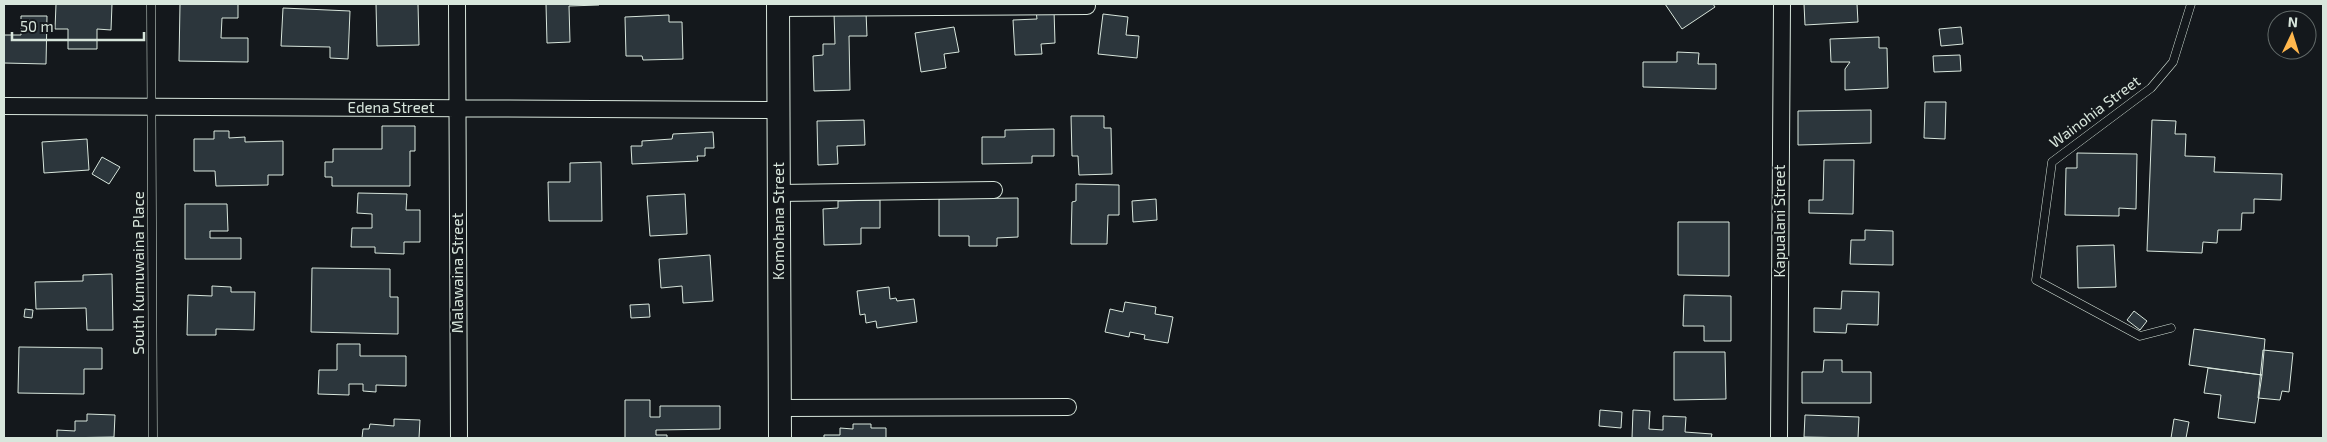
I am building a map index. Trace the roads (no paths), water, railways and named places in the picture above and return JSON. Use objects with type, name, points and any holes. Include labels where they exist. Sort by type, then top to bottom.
[{"type":"street","name":"Malawaina Street","points":[[457,4],[459,438]]},
{"type":"street","name":"Kapualani Street","points":[[1779,438],[1782,4]]},
{"type":"street","points":[[778,6],[1087,6]]},
{"type":"street","name":"Komohana Street","points":[[778,6],[780,438]]},
{"type":"street","name":"Edena Street","points":[[4,106],[779,110]]},
{"type":"street","points":[[779,193],[994,190]]},
{"type":"street","points":[[780,408],[1068,407]]},
{"type":"lane","name":"South Kumuwaina Place","points":[[151,4],[154,438]]},
{"type":"lane","name":"Wainohia Street","points":[[2171,328],[2140,336],[2036,280],[2052,162],[2157,81],[2173,62],[2191,4]]}]
